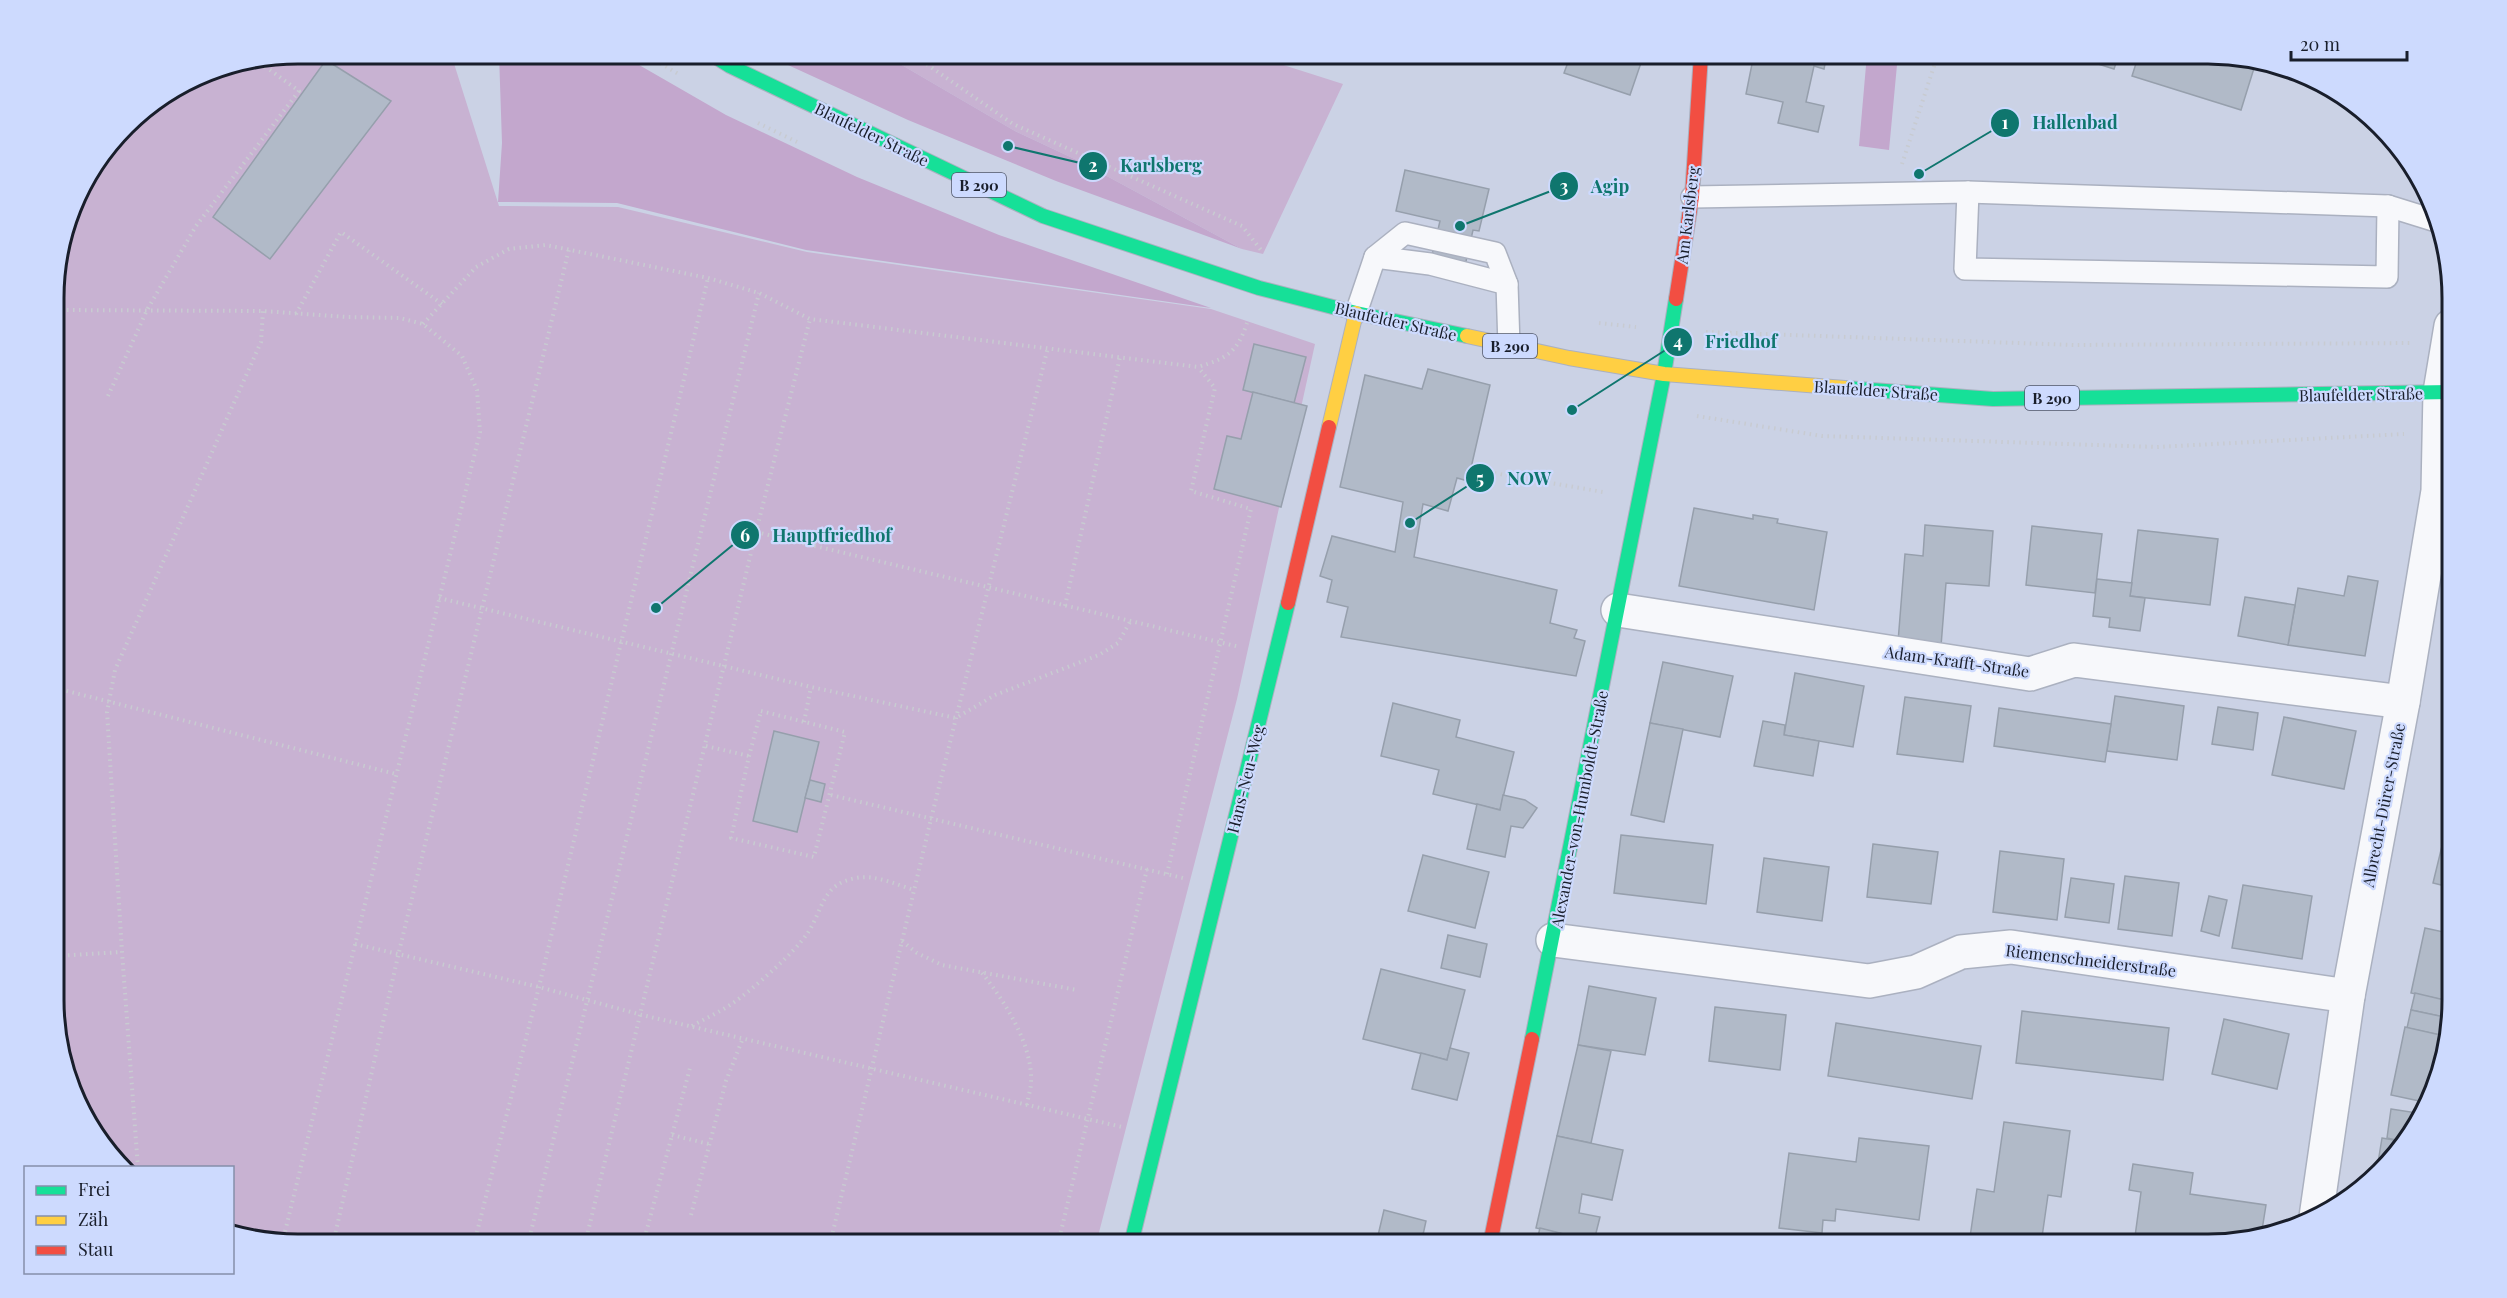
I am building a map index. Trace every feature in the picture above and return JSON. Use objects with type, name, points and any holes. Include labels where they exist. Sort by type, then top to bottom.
[{"type":"street","name":"Blaufelder Straße","points":[[727,64],[1043,216],[1259,288],[1356,313],[1509,346],[1664,374],[1993,399],[2442,392]]},
{"type":"street","name":"Am Karlsberg","points":[[1664,374],[1692,196],[1700,64]]},
{"type":"street","name":"Hans-Neu-Weg","points":[[1134,1234],[1276,655],[1356,313]]},
{"type":"street","name":"Alexander-von-Humboldt-Straße","points":[[1492,1234],[1553,940],[1664,374]]},
{"type":"street","name":"Albrecht-Dürer-Straße","points":[[2318,1206],[2348,996],[2442,506]]},
{"type":"street","name":"Adam-Krafft-Straße","points":[[1618,610],[2030,674],[2074,660],[2403,702]]},
{"type":"street","name":"Riemenschneiderstraße","points":[[1553,940],[1869,981],[1916,972],[1961,952],[2011,947],[2348,996]]},
{"type":"lane","points":[[1692,196],[1968,192],[2388,206],[2428,219]]},
{"type":"lane","points":[[1968,192],[1965,269],[2386,277],[2388,206]]},
{"type":"lane","points":[[1356,313],[1375,257],[1430,264],[1507,284],[1509,346]]},
{"type":"path","points":[[423,324],[476,267],[510,249],[546,245],[708,278],[759,292],[810,319],[1198,367],[1223,359],[1241,340],[1259,288],[1262,252],[1242,226],[1013,124],[926,64]]},
{"type":"path","points":[[1897,193],[1904,154],[1935,64]]},
{"type":"path","points":[[108,396],[147,310],[196,226],[298,91],[265,67]]},
{"type":"path","points":[[296,314],[341,232],[442,304]]},
{"type":"path","points":[[335,1234],[398,956],[569,249]]},
{"type":"path","points":[[477,1234],[539,987],[708,278]]},
{"type":"path","points":[[530,1234],[759,292]]},
{"type":"path","points":[[64,310],[263,311],[400,318],[423,324],[462,356],[477,390],[480,432],[285,1233]]},
{"type":"path","points":[[138,1166],[107,712],[115,670],[261,342],[263,311]]},
{"type":"path","points":[[587,1234],[642,1015],[756,532],[810,319]]},
{"type":"path","points":[[1589,322],[1671,331],[2074,345],[2442,334]]},
{"type":"path","points":[[832,1234],[931,819],[1048,347]]},
{"type":"path","points":[[1065,606],[1120,357]]},
{"type":"path","points":[[1167,874],[1251,509],[1191,491],[1215,388],[1198,367]]},
{"type":"path","points":[[1471,469],[1640,498]]},
{"type":"path","points":[[756,532],[1276,655]]},
{"type":"path","points":[[439,598],[811,687],[956,718],[995,695],[1100,655],[1118,642],[1130,622]]},
{"type":"path","points":[[804,722],[811,687]]},
{"type":"path","points":[[64,690],[396,774]]},
{"type":"path","points":[[761,711],[845,732],[814,857],[731,838],[748,756],[761,711]]},
{"type":"path","points":[[706,746],[748,756]]},
{"type":"path","points":[[831,795],[1218,886]]},
{"type":"path","points":[[1060,1234],[1147,869]]},
{"type":"path","points":[[692,1026],[733,1003],[795,948],[808,932],[825,895],[840,884],[856,878],[877,879],[914,890]]},
{"type":"path","points":[[902,941],[917,954],[942,965],[1077,990]]},
{"type":"path","points":[[356,944],[398,956],[539,987],[642,1015],[1158,1136]]},
{"type":"path","points":[[64,956],[122,952]]},
{"type":"path","points":[[982,972],[1004,1000],[1030,1065],[1031,1082],[1027,1105]]},
{"type":"path","points":[[691,1215],[726,1081],[743,1038]]},
{"type":"path","points":[[646,1234],[690,1068]]},
{"type":"path","points":[[672,1135],[709,1144]]},
{"type":"shaded area","points":[[454,64],[499,206],[618,207],[807,252],[1211,309],[1315,344],[1237,699],[1099,1234],[298,1234],[234,1225],[234,1166],[134,1166],[113,1142],[96,1117],[82,1089],[69,1045],[64,1000],[64,298],[72,238],[82,209],[104,168],[133,133],[168,104],[209,82],[238,72],[283,65]]},
{"type":"shaded area","points":[[499,64],[637,64],[726,115],[857,177],[999,235],[1211,308],[806,250],[617,203],[498,202],[502,143]]},
{"type":"shaded area","points":[[786,64],[900,64],[1015,131],[1079,161],[1242,249],[1056,181],[908,120]]},
{"type":"shaded area","points":[[900,64],[1280,64],[1343,84],[1263,254],[1242,249],[1079,161],[1015,131]]},
{"type":"shaded area","points":[[1866,64],[1897,64],[1889,150],[1859,146]]},
{"type":"building","points":[[323,64],[332,64],[391,101],[270,259],[213,217]]},
{"type":"building","points":[[1567,64],[1641,64],[1630,95],[1564,73]]},
{"type":"building","points":[[1752,64],[1825,64],[1824,69],[1814,66],[1806,102],[1824,106],[1818,132],[1778,123],[1783,102],[1746,94]]},
{"type":"building","points":[[2098,64],[2116,64],[2114,69]]},
{"type":"building","points":[[2136,64],[2209,64],[2254,69],[2241,110],[2132,76]]},
{"type":"building","points":[[1405,170],[1489,189],[1479,231],[1473,230],[1462,279],[1428,272],[1440,221],[1396,211]]},
{"type":"building","points":[[1254,344],[1306,357],[1294,403],[1243,390]]},
{"type":"building","points":[[1428,369],[1490,385],[1468,481],[1457,478],[1448,511],[1423,504],[1414,557],[1557,590],[1550,623],[1577,630],[1574,638],[1585,641],[1576,676],[1341,637],[1348,607],[1327,602],[1332,580],[1320,576],[1332,536],[1395,552],[1403,502],[1340,487],[1365,375],[1422,389]]},
{"type":"building","points":[[1253,392],[1307,406],[1281,507],[1214,489],[1227,436],[1241,439]]},
{"type":"building","points":[[1694,508],[1753,519],[1753,515],[1778,519],[1777,523],[1827,532],[1814,610],[1679,586]]},
{"type":"building","points":[[1925,525],[1993,531],[1989,586],[1946,583],[1941,646],[1898,642],[1905,554],[1923,556]]},
{"type":"building","points":[[2032,526],[2102,534],[2095,593],[2026,585]]},
{"type":"building","points":[[2138,530],[2218,539],[2210,605],[2130,596]]},
{"type":"building","points":[[2348,576],[2378,581],[2365,656],[2288,645],[2298,588],[2344,596]]},
{"type":"building","points":[[2097,579],[2132,583],[2130,596],[2145,598],[2140,631],[2109,627],[2110,618],[2093,616]]},
{"type":"building","points":[[2245,597],[2295,605],[2288,645],[2238,636]]},
{"type":"building","points":[[1663,662],[1733,676],[1720,737],[1650,723]]},
{"type":"building","points":[[1795,673],[1864,686],[1853,747],[1784,735]]},
{"type":"building","points":[[2115,696],[2184,706],[2177,760],[2107,751]]},
{"type":"building","points":[[1905,697],[1971,706],[1963,762],[1897,754]]},
{"type":"building","points":[[1393,703],[1460,720],[1456,737],[1514,752],[1500,810],[1433,794],[1439,770],[1381,756]]},
{"type":"building","points":[[2218,707],[2258,713],[2253,750],[2212,744]]},
{"type":"building","points":[[1999,708],[2111,724],[2105,762],[1994,746]]},
{"type":"building","points":[[2284,717],[2356,731],[2344,789],[2272,775]]},
{"type":"building","points":[[1763,721],[1785,725],[1784,735],[1819,741],[1813,776],[1754,766]]},
{"type":"building","points":[[1650,723],[1683,729],[1664,822],[1631,815]]},
{"type":"building","points":[[774,731],[819,742],[797,832],[753,821]]},
{"type":"building","points":[[810,780],[825,784],[821,802],[805,798]]},
{"type":"building","points":[[1503,795],[1525,800],[1537,808],[1523,828],[1511,826],[1505,857],[1467,849],[1477,804],[1500,810]]},
{"type":"building","points":[[1621,835],[1713,845],[1706,904],[1614,893]]},
{"type":"building","points":[[1873,844],[1938,852],[1931,904],[1867,897]]},
{"type":"building","points":[[2442,846],[2442,885],[2433,883]]},
{"type":"building","points":[[2000,851],[2064,859],[2057,920],[1993,912]]},
{"type":"building","points":[[1423,855],[1489,872],[1475,928],[1408,911]]},
{"type":"building","points":[[1764,858],[1829,867],[1822,921],[1757,912]]},
{"type":"building","points":[[2125,876],[2179,883],[2172,936],[2118,929]]},
{"type":"building","points":[[2071,878],[2114,884],[2109,923],[2065,917]]},
{"type":"building","points":[[2243,885],[2312,896],[2302,959],[2232,948]]},
{"type":"building","points":[[2209,896],[2227,900],[2219,936],[2201,931]]},
{"type":"building","points":[[2425,928],[2442,932],[2442,1000],[2411,993]]},
{"type":"building","points":[[1448,935],[1487,944],[1480,977],[1441,968]]},
{"type":"building","points":[[1381,969],[1465,990],[1447,1060],[1363,1039]]},
{"type":"building","points":[[1589,986],[1656,998],[1645,1055],[1578,1045]]},
{"type":"building","points":[[2415,993],[2442,999],[2442,1016],[2411,1010]]},
{"type":"building","points":[[1715,1007],[1786,1015],[1780,1070],[1709,1061]]},
{"type":"building","points":[[2411,1010],[2442,1016],[2439,1035],[2407,1028]]},
{"type":"building","points":[[2022,1011],[2169,1028],[2163,1080],[2016,1063]]},
{"type":"building","points":[[2224,1019],[2289,1034],[2277,1089],[2212,1074]]},
{"type":"building","points":[[1836,1023],[1981,1046],[1972,1099],[1828,1076]]},
{"type":"building","points":[[2405,1027],[2439,1035],[2435,1060],[2419,1101],[2391,1095]]},
{"type":"building","points":[[1578,1045],[1611,1051],[1591,1143],[1557,1136]]},
{"type":"building","points":[[1450,1048],[1469,1053],[1457,1100],[1412,1089],[1421,1053],[1447,1060]]},
{"type":"building","points":[[2391,1109],[2413,1112],[2396,1140],[2387,1138]]},
{"type":"building","points":[[2004,1122],[2070,1131],[2061,1197],[2048,1195],[2042,1234],[1970,1234],[1977,1189],[1994,1192]]},
{"type":"building","points":[[1557,1136],[1623,1150],[1612,1200],[1582,1194],[1579,1213],[1600,1217],[1596,1234],[1563,1234],[1536,1228]]},
{"type":"building","points":[[1859,1138],[1929,1146],[1919,1220],[1836,1209],[1835,1221],[1823,1220],[1822,1233],[1779,1228],[1789,1153],[1856,1162]]},
{"type":"building","points":[[2382,1138],[2395,1140],[2384,1154],[2378,1160]]},
{"type":"building","points":[[2133,1164],[2193,1173],[2190,1194],[2266,1205],[2262,1227],[2209,1234],[2135,1234],[2141,1192],[2129,1190]]},
{"type":"building","points":[[1384,1210],[1426,1221],[1423,1234],[1378,1234]]},
{"type":"building","points":[[1540,1228],[1564,1234],[1538,1234]]},
{"type":"traffic: fast","points":[[727,64],[1043,216],[1259,288],[1356,313],[1467,336]]},
{"type":"traffic: fast","points":[[1532,1039],[1664,374],[1676,299]]},
{"type":"traffic: fast","points":[[1845,388],[1993,399],[2442,392]]},
{"type":"traffic: fast","points":[[1133,1234],[1288,603]]},
{"type":"traffic: slow","points":[[1329,427],[1356,313]]},
{"type":"traffic: slow","points":[[1467,336],[1569,358],[1664,374],[1845,388]]},
{"type":"traffic: jam","points":[[1676,299],[1692,197],[1700,64]]},
{"type":"traffic: jam","points":[[1288,603],[1329,427]]},
{"type":"traffic: jam","points":[[1492,1234],[1532,1039]]},
{"type":"place","name":"Karlsberg","points":[[1008,146]]},
{"type":"place","name":"Hallenbad","points":[[1919,174]]},
{"type":"place","name":"Agip","points":[[1460,226]]},
{"type":"place","name":"Friedhof","points":[[1572,410]]},
{"type":"place","name":"NOW","points":[[1410,523]]},
{"type":"place","name":"Hauptfriedhof","points":[[656,608]]}]
